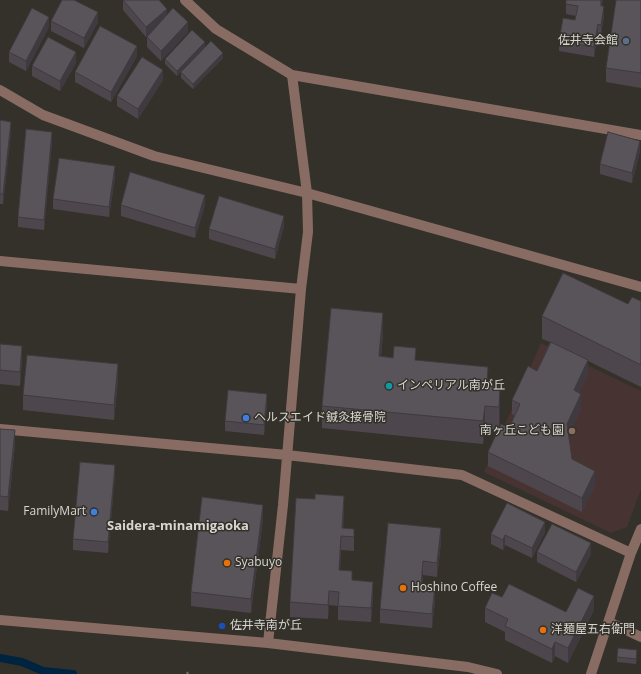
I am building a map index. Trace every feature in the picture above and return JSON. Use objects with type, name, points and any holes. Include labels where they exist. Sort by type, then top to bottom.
[{"type":"street","points":[[185,0],[216,29],[292,75],[641,135]]},
{"type":"street","points":[[268,644],[287,455],[301,289],[308,232],[307,193],[292,75]]},
{"type":"street","points":[[0,90],[43,114],[154,156],[307,193],[641,287]]},
{"type":"street","points":[[0,261],[301,289]]},
{"type":"street","points":[[0,429],[287,455],[462,474],[631,552]]},
{"type":"street","points":[[590,674],[609,622],[631,552],[641,528]]},
{"type":"street","points":[[0,620],[268,644],[468,667],[497,674]]},
{"type":"street","points":[[609,622],[641,637]]},
{"type":"shaded area","name":"南ヶ丘こども園","points":[[541,343],[641,391],[641,489],[627,527],[611,533],[484,472]]},
{"type":"building","points":[[62,0],[74,0],[98,12],[84,38],[51,21]]},
{"type":"building","points":[[123,0],[159,0],[167,9],[146,27]]},
{"type":"building","points":[[566,0],[601,0],[601,6],[604,6],[601,25],[598,24],[594,47],[559,41],[563,18],[575,20],[578,6],[566,4]]},
{"type":"building","name":"佐井寺会館","points":[[616,0],[641,0],[641,73],[606,68]]},
{"type":"building","points":[[32,8],[49,17],[26,61],[9,52]]},
{"type":"building","points":[[173,8],[188,22],[161,51],[147,37]]},
{"type":"building","points":[[100,26],[137,46],[111,92],[75,72]]},
{"type":"building","points":[[192,30],[205,42],[177,71],[165,59]]},
{"type":"building","points":[[48,37],[76,52],[60,81],[32,66]]},
{"type":"building","points":[[211,41],[223,53],[193,84],[181,72]]},
{"type":"building","points":[[142,57],[163,70],[138,109],[117,96]]},
{"type":"building","points":[[0,120],[11,122],[3,194],[0,194]]},
{"type":"building","points":[[26,129],[52,132],[44,220],[18,217]]},
{"type":"building","points":[[608,132],[640,141],[632,173],[600,164]]},
{"type":"building","points":[[59,158],[115,166],[109,207],[53,199]]},
{"type":"building","points":[[130,172],[205,195],[195,228],[121,205]]},
{"type":"building","points":[[219,196],[284,216],[275,249],[209,229]]},
{"type":"building","points":[[563,273],[628,304],[632,297],[641,301],[641,365],[542,316]]},
{"type":"building","name":"インペリアル南が丘","points":[[331,308],[383,313],[379,356],[393,358],[394,346],[416,348],[415,360],[488,367],[487,385],[500,387],[499,407],[485,406],[483,421],[322,406]]},
{"type":"building","points":[[551,342],[588,360],[574,390],[581,394],[567,424],[572,459],[595,471],[582,498],[488,452],[501,424],[509,428],[520,404],[512,400],[528,366],[537,371]]},
{"type":"building","points":[[0,344],[22,346],[20,372],[0,370]]},
{"type":"building","points":[[27,355],[118,364],[114,405],[23,395]]},
{"type":"building","name":"ヘルスエイド鍼灸接骨院","points":[[228,390],[267,394],[264,425],[225,421]]},
{"type":"building","points":[[0,429],[15,430],[8,497],[0,496]]},
{"type":"building","name":"FamilyMart","points":[[80,462],[115,465],[108,542],[73,539]]},
{"type":"building","points":[[315,494],[344,496],[342,528],[354,529],[354,537],[341,536],[339,570],[352,571],[352,580],[373,582],[371,608],[338,606],[339,592],[329,591],[328,605],[290,602],[296,498],[315,499]]},
{"type":"building","name":"Syabuyo","points":[[202,497],[263,505],[251,599],[191,592]]},
{"type":"building","points":[[507,503],[545,522],[532,548],[505,535],[503,540],[491,534]]},
{"type":"building","name":"Hoshino Coffee","points":[[388,523],[441,528],[437,563],[423,561],[421,585],[435,586],[432,614],[380,609]]},
{"type":"building","points":[[552,524],[591,543],[576,572],[537,552]]},
{"type":"building","points":[[509,584],[566,612],[578,588],[594,596],[568,648],[555,642],[552,649],[505,626],[508,619],[485,608],[492,593],[502,597]]},
{"type":"building","points":[[618,648],[637,650],[636,659],[617,657]]},
{"type":"waterway","points":[[0,658],[22,662],[43,671],[73,674]]},
{"type":"place","name":"佐井寺会館","points":[[626,41]]},
{"type":"place","name":"インペリアル南が丘","points":[[389,386]]},
{"type":"place","name":"ヘルスエイド鍼灸接骨院","points":[[246,418]]},
{"type":"place","name":"南ヶ丘こども園","points":[[572,431]]},
{"type":"place","name":"FamilyMart","points":[[94,512]]},
{"type":"place","name":"Syabuyo","points":[[227,563]]},
{"type":"place","name":"Hoshino Coffee","points":[[403,588]]},
{"type":"place","name":"佐井寺南が丘","points":[[222,626]]},
{"type":"place","name":"洋麺屋五右衛門","points":[[543,630]]},
{"type":"district","name":"Saidera-minamigaoka","points":[[178,526]]}]
